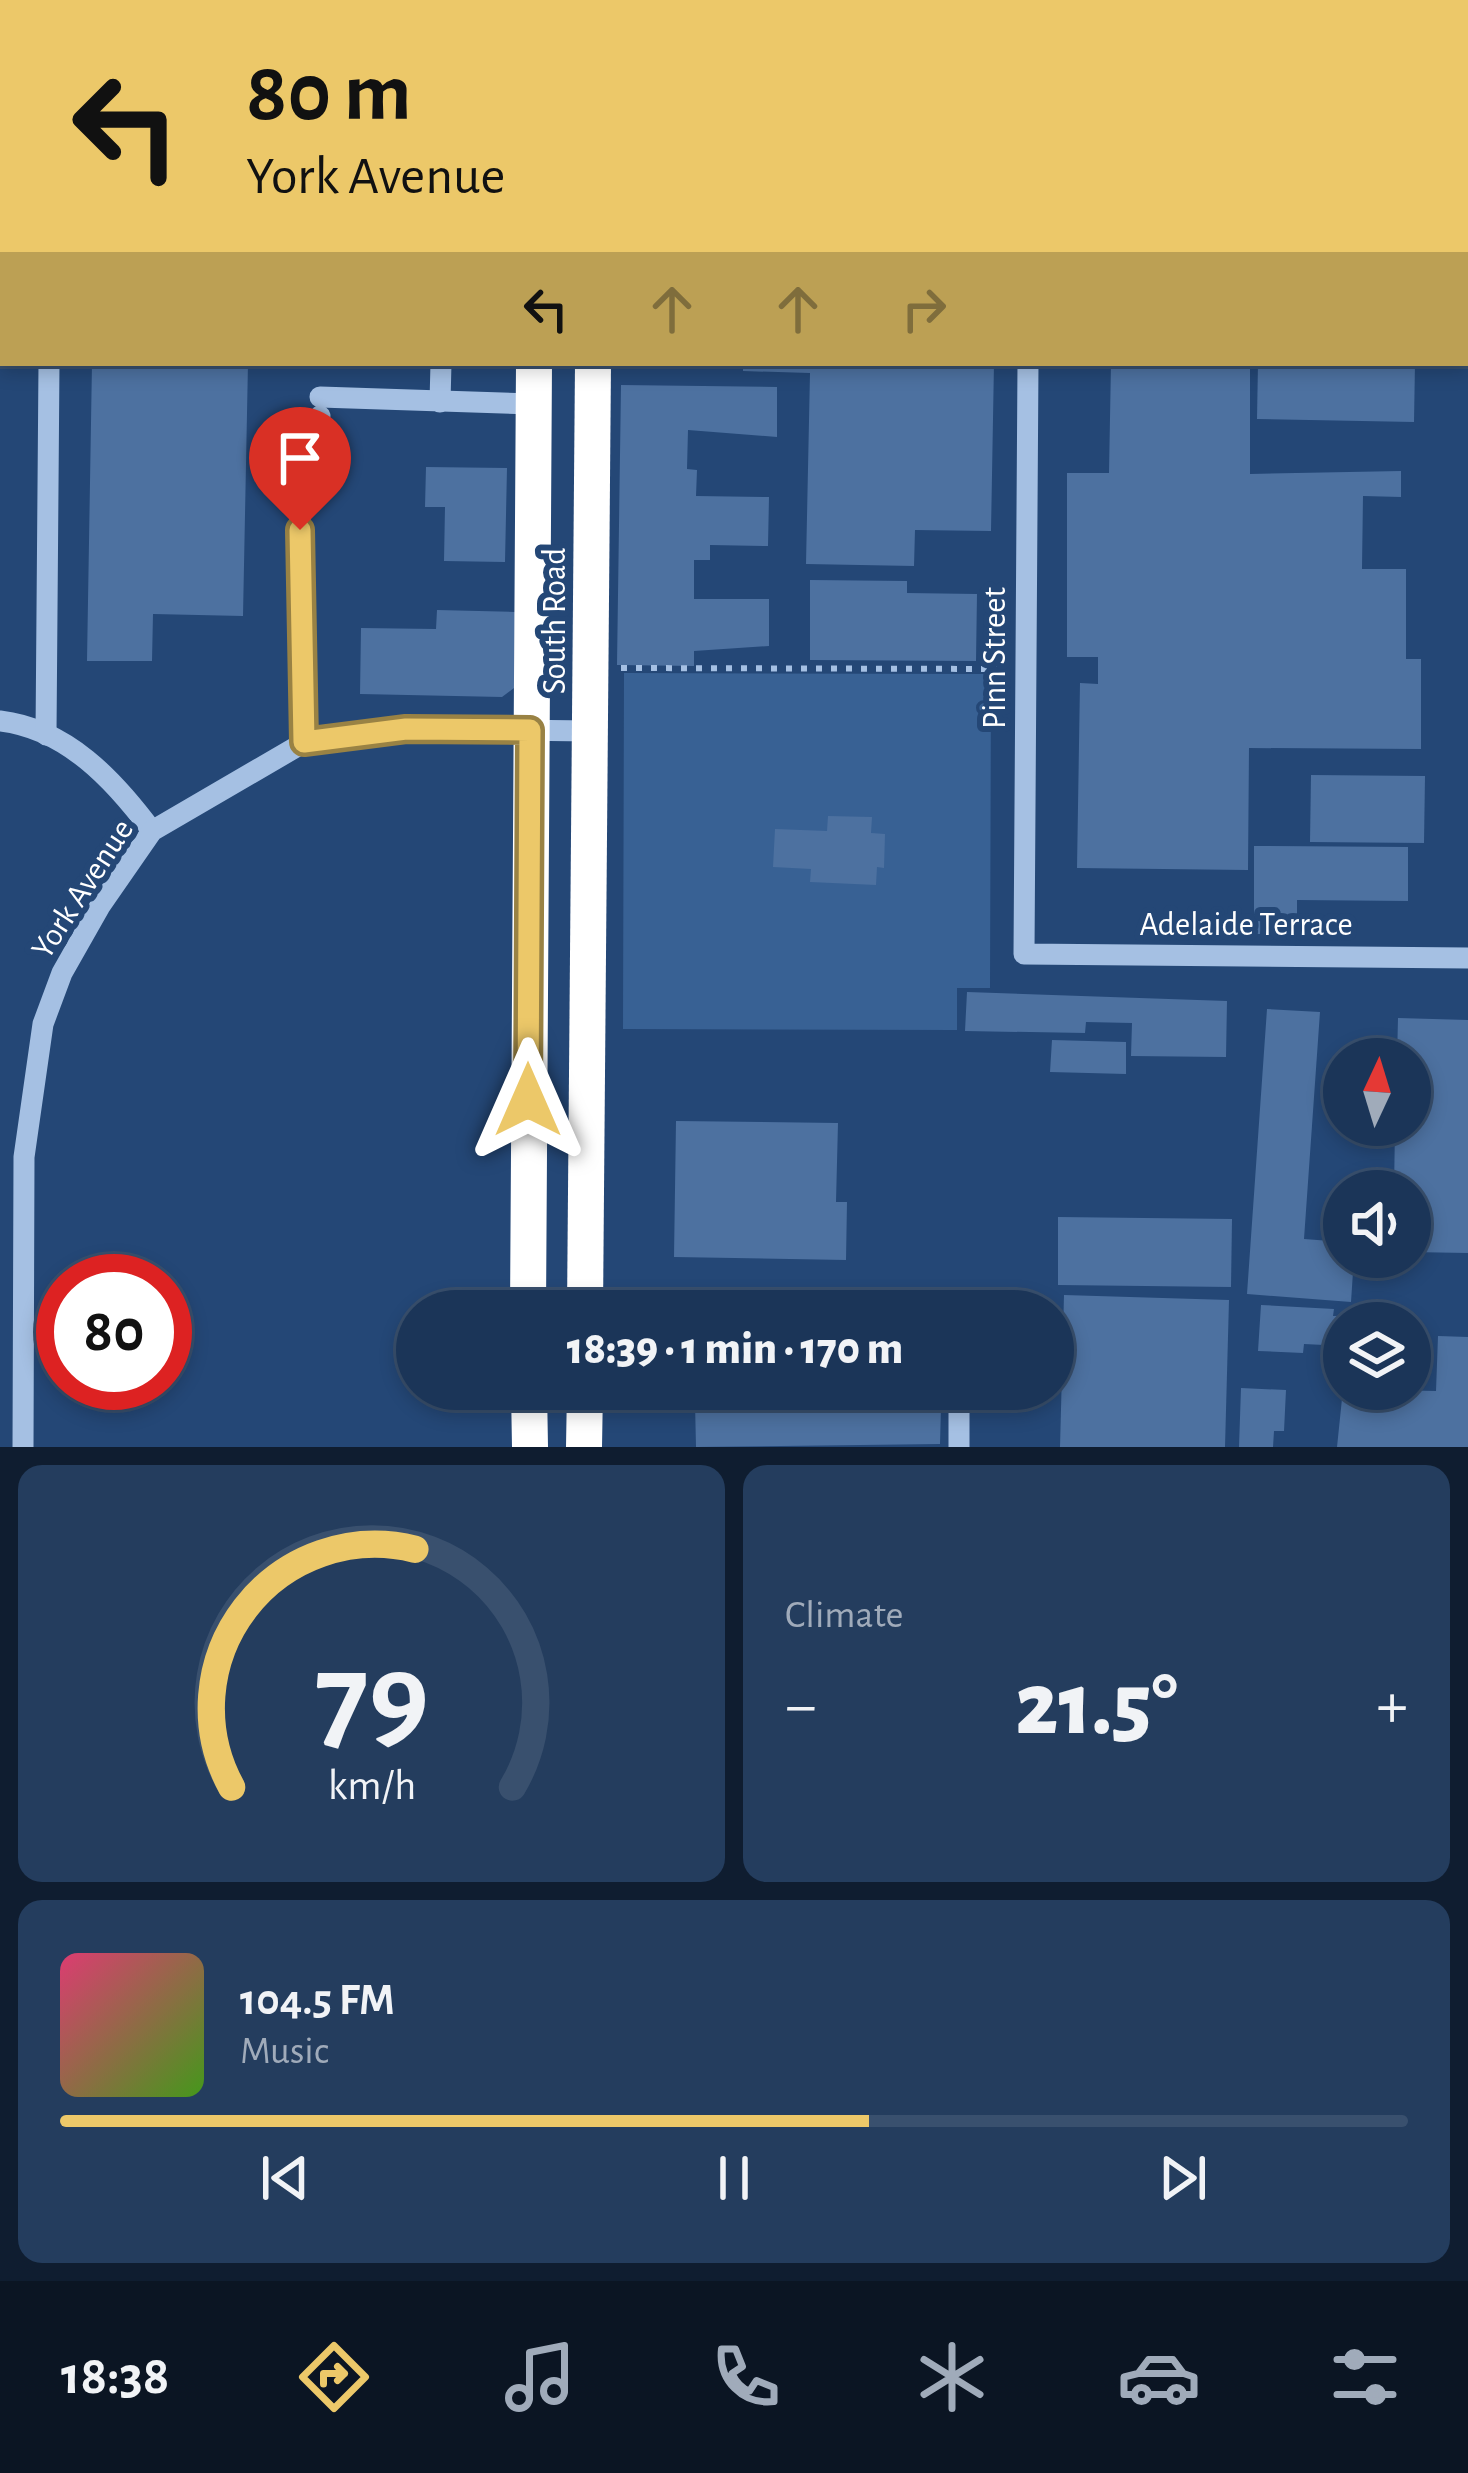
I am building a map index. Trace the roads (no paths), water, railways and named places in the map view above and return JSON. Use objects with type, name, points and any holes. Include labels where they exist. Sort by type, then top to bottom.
[{"type":"highway","name":"South Road","points":[[528,1290],[534,366]]},
{"type":"highway","name":"South Road","points":[[585,1290],[593,366]]},
{"type":"highway","points":[[529,1410],[530,1447]]},
{"type":"highway","points":[[584,1410],[584,1447]]},
{"type":"street","points":[[46,735],[49,366]]},
{"type":"street","points":[[440,402],[441,366]]},
{"type":"street","name":"Pinn Street","points":[[1024,954],[1028,366]]},
{"type":"street","points":[[304,742],[299,448],[320,407],[534,404]]},
{"type":"street","points":[[0,721],[75,750],[119,788],[152,831]]},
{"type":"street","name":"York Avenue","points":[[22,1447],[25,1157],[43,1024],[62,973],[100,905],[152,831],[304,742],[406,729],[591,731]]},
{"type":"street","name":"Adelaide Terrace","points":[[1024,954],[1468,958]]},
{"type":"street","points":[[0,1238],[24,1238]]},
{"type":"street","points":[[959,1410],[959,1447]]}]
